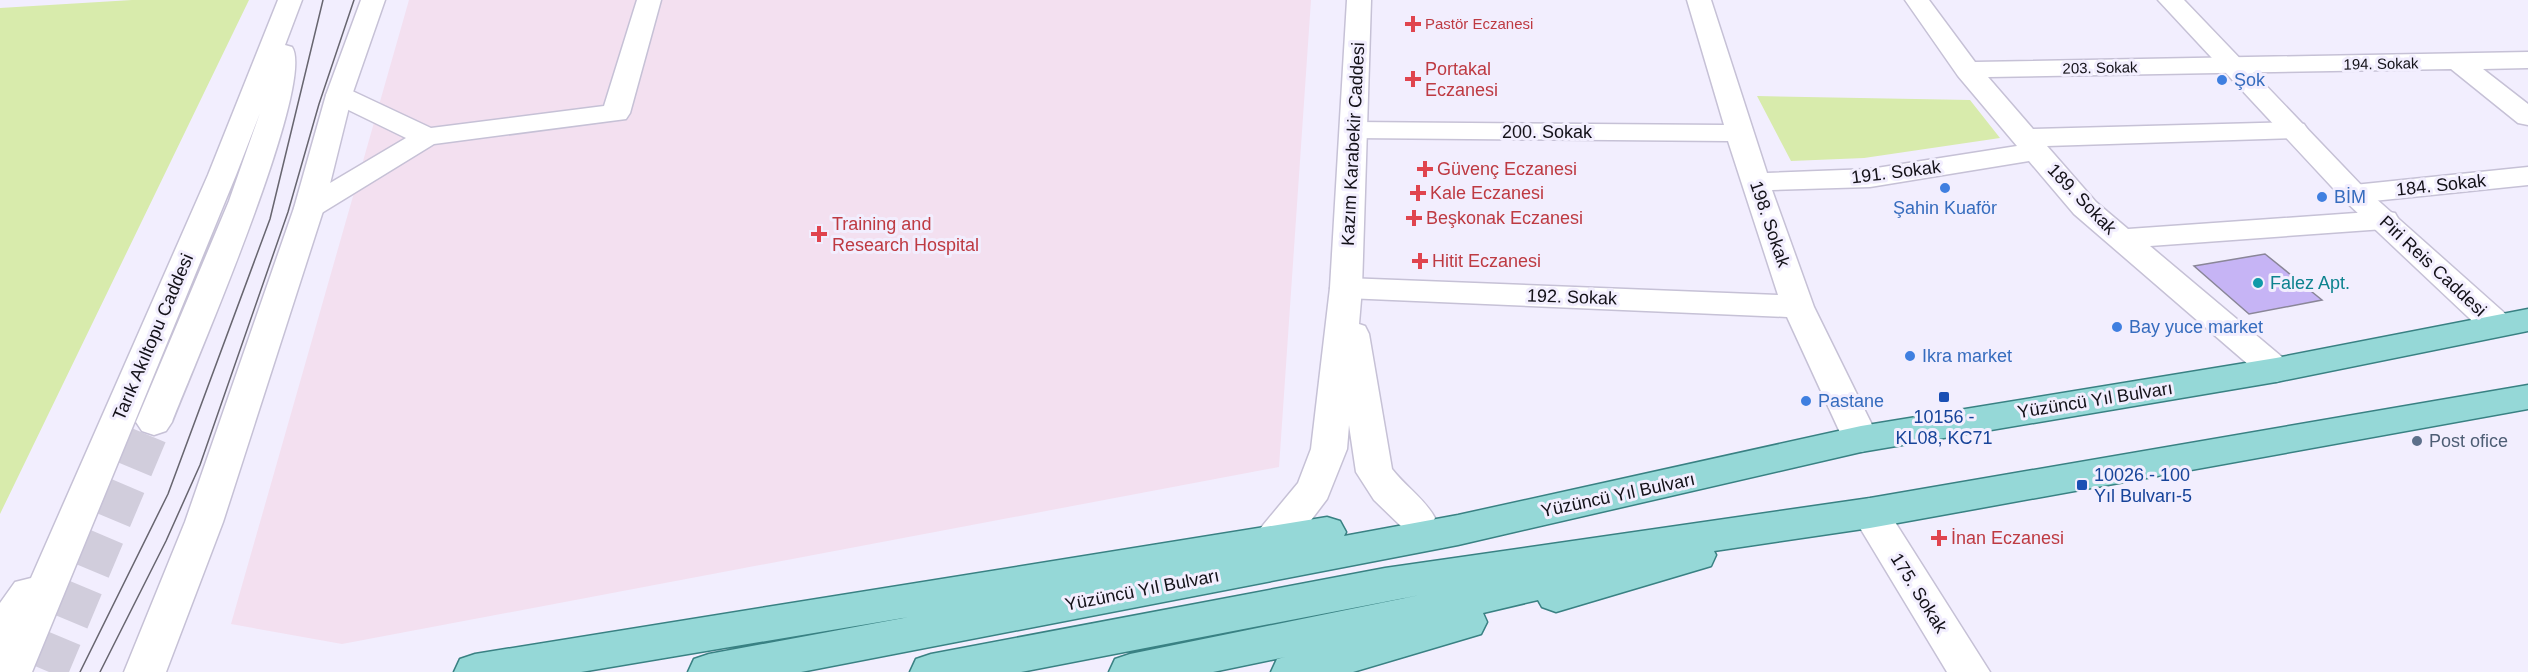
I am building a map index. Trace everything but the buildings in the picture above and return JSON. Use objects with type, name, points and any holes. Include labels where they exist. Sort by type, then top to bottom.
[{"type":"main road","name":"Yüzüncü Yıl Bulvarı","points":[[709,672],[1458,530],[1861,439],[2276,370],[2513,322]]},
{"type":"main road","points":[[931,672],[1385,584],[1870,513],[2528,397]]},
{"type":"main road","points":[[475,672],[1771,461]]},
{"type":"main road","points":[[1301,671],[1814,521]]},
{"type":"main road","points":[[1130,672],[1426,610],[1814,521]]},
{"type":"street","points":[[145,672],[204,522],[309,208],[339,95],[372,0]]},
{"type":"street","points":[[309,208],[426,137],[616,113],[649,0]]},
{"type":"street","name":"Kazım Karabekir Caddesi","points":[[1346,288],[1359,0]]},
{"type":"street","name":"198. Sokak","points":[[1699,0],[1755,182],[1798,307],[1861,439]]},
{"type":"street","name":"189. Sokak","points":[[1917,0],[1967,70],[2085,208],[2276,370]]},
{"type":"street","name":"Piri Reis Caddesi","points":[[2170,0],[2354,194],[2513,322]]},
{"type":"street","points":[[154,422],[243,204],[266,137],[282,76],[288,5]]},
{"type":"street","name":"Tarık Akıltopu Caddesi","points":[[11,672],[222,176],[288,5]]},
{"type":"street","name":"194. Sokak","points":[[2233,67],[2528,60]]},
{"type":"street","points":[[2458,62],[2528,117]]},
{"type":"street","name":"203. Sokak","points":[[1967,70],[2233,67]]},
{"type":"street","points":[[339,95],[426,137]]},
{"type":"street","name":"200. Sokak","points":[[1354,130],[1740,133]]},
{"type":"street","name":"191. Sokak","points":[[1755,182],[1870,178],[2031,145],[2294,130]]},
{"type":"street","name":"184. Sokak","points":[[2354,194],[2528,176]]},
{"type":"street","points":[[2120,239],[2384,220]]},
{"type":"street","points":[[1346,288],[1374,472],[1387,490],[1416,518]]},
{"type":"street","points":[[1273,541],[1314,489],[1329,449],[1346,288]]},
{"type":"street","name":"192. Sokak","points":[[1346,288],[1798,307]]},
{"type":"street","name":"175. Sokak","points":[[1870,513],[1969,672]]},
{"type":"street","points":[[0,636],[73,529]]},
{"type":"street","points":[[164,672],[165,621]]},
{"type":"shaded area","name":"Training and Research Hospital","points":[[409,0],[1311,0],[1279,467],[342,644],[231,624]]},
{"type":"green space","points":[[132,0],[249,0],[0,514],[0,8]]},
{"type":"green space","points":[[1757,96],[1970,100],[2000,138],[1864,158],[1791,161]]},
{"type":"tunnel","points":[[49,672],[154,422]]},
{"type":"tram line","points":[[80,672],[168,494],[270,219],[323,0]]},
{"type":"tram line","points":[[100,672],[166,541],[200,465],[288,212],[319,104],[354,0]]},
{"type":"place","name":"Pastör Eczanesi","points":[[1413,24]]},
{"type":"place","name":"Portakal Eczanesi","points":[[1413,79]]},
{"type":"place","name":"Şok","points":[[2222,80]]},
{"type":"place","name":"Güvenç Eczanesi","points":[[1425,169]]},
{"type":"place","name":"Şahin Kuaför","points":[[1945,188]]},
{"type":"place","name":"Kale Eczanesi","points":[[1418,193]]},
{"type":"place","name":"BİM","points":[[2322,197]]},
{"type":"place","name":"Beşkonak Eczanesi","points":[[1414,218]]},
{"type":"place","name":"Training and Research Hospital","points":[[819,234]]},
{"type":"place","name":"Hitit Eczanesi","points":[[1420,261]]},
{"type":"place","name":"Falez Apt.","points":[[2258,283]]},
{"type":"place","name":"Bay yuce market","points":[[2117,327]]},
{"type":"place","name":"Ikra market","points":[[1910,356]]},
{"type":"place","name":"10156 - KL08, KC71","points":[[1944,397]]},
{"type":"place","name":"Pastane","points":[[1806,401]]},
{"type":"place","name":"Post ofice","points":[[2417,441]]},
{"type":"place","name":"10026 - 100 Yıl Bulvarı-5","points":[[2082,485]]},
{"type":"place","name":"İnan Eczanesi","points":[[1939,538]]}]
